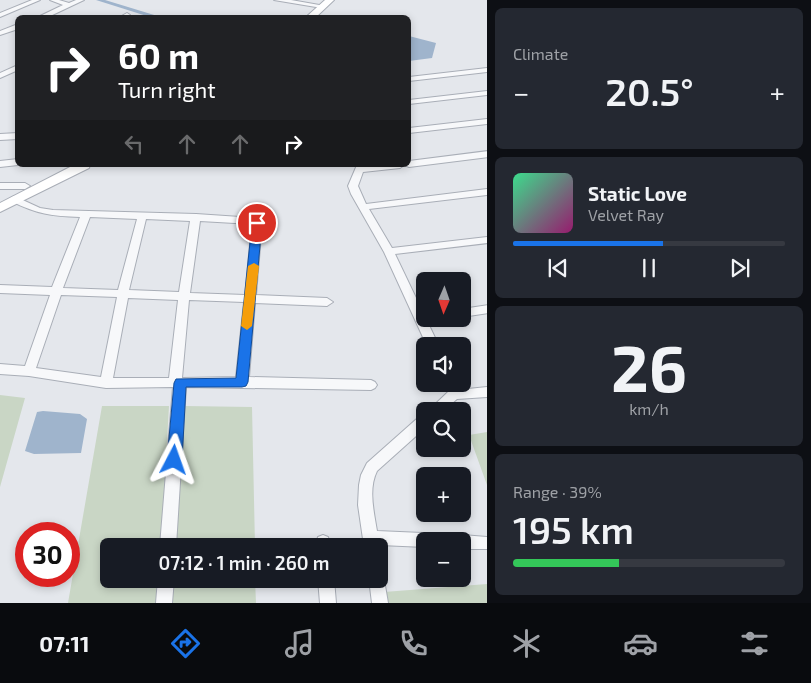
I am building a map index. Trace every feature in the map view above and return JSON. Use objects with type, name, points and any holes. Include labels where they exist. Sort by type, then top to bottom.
[{"type":"main road","points":[[320,15],[338,0]]},
{"type":"main road","points":[[312,15],[326,3]]},
{"type":"main road","points":[[0,208],[7,199],[25,186],[64,167]]},
{"type":"main road","points":[[7,199],[79,167]]},
{"type":"street","points":[[0,15],[37,0]]},
{"type":"street","points":[[54,0],[69,5]]},
{"type":"street","points":[[46,15],[81,0]]},
{"type":"street","points":[[277,0],[326,3]]},
{"type":"street","points":[[0,33],[15,27]]},
{"type":"street","points":[[0,76],[15,69]]},
{"type":"street","points":[[411,79],[487,70]]},
{"type":"street","points":[[411,102],[487,93]]},
{"type":"street","points":[[411,131],[487,121]]},
{"type":"street","points":[[0,137],[15,136]]},
{"type":"street","points":[[411,164],[487,154]]},
{"type":"street","points":[[0,164],[15,162]]},
{"type":"street","points":[[373,167],[360,168],[352,186],[416,305]]},
{"type":"street","points":[[0,186],[25,186]]},
{"type":"street","points":[[363,207],[487,192]]},
{"type":"street","points":[[7,199],[44,212],[196,217],[252,220],[257,223],[256,254],[249,298],[242,382]]},
{"type":"street","points":[[29,371],[56,292],[86,214]]},
{"type":"street","points":[[106,383],[123,293],[142,216]]},
{"type":"street","points":[[168,538],[184,295],[196,217]]},
{"type":"street","points":[[389,252],[487,240]]},
{"type":"street","points":[[0,290],[184,295],[326,302]]},
{"type":"street","points":[[471,312],[487,309]]},
{"type":"street","points":[[0,369],[29,371],[106,383],[242,382],[372,385]]},
{"type":"street","points":[[471,391],[487,392]]},
{"type":"street","points":[[442,402],[450,392]]},
{"type":"street","points":[[371,538],[364,485],[367,474],[372,467],[416,428]]},
{"type":"street","points":[[388,542],[416,541]]},
{"type":"street","points":[[471,542],[484,543]]},
{"type":"street","points":[[164,603],[165,588]]},
{"type":"street","points":[[327,588],[328,603]]},
{"type":"street","points":[[378,588],[380,603]]},
{"type":"green space","points":[[0,395],[25,398],[0,487]]},
{"type":"green space","points":[[102,406],[169,406],[161,538],[100,538],[100,588],[158,588],[157,603],[68,603],[71,587],[80,587],[80,533]]},
{"type":"green space","points":[[185,406],[252,407],[255,538],[177,538]]},
{"type":"green space","points":[[487,432],[487,485],[471,441],[471,435]]},
{"type":"green space","points":[[487,584],[487,603],[386,603],[384,592],[471,587],[471,585]]},
{"type":"green space","points":[[173,588],[255,588],[256,603],[172,603]]},
{"type":"water","points":[[411,37],[436,43],[432,58],[411,61]]},
{"type":"water","points":[[37,412],[80,414],[87,419],[81,453],[34,454],[25,451]]},
{"type":"waterway","points":[[99,0],[151,15]]},
{"type":"slow traffic","points":[[247,326],[254,266]]},
{"type":"route","points":[[174,460],[180,383],[242,382],[249,298],[256,254],[257,223]]}]
